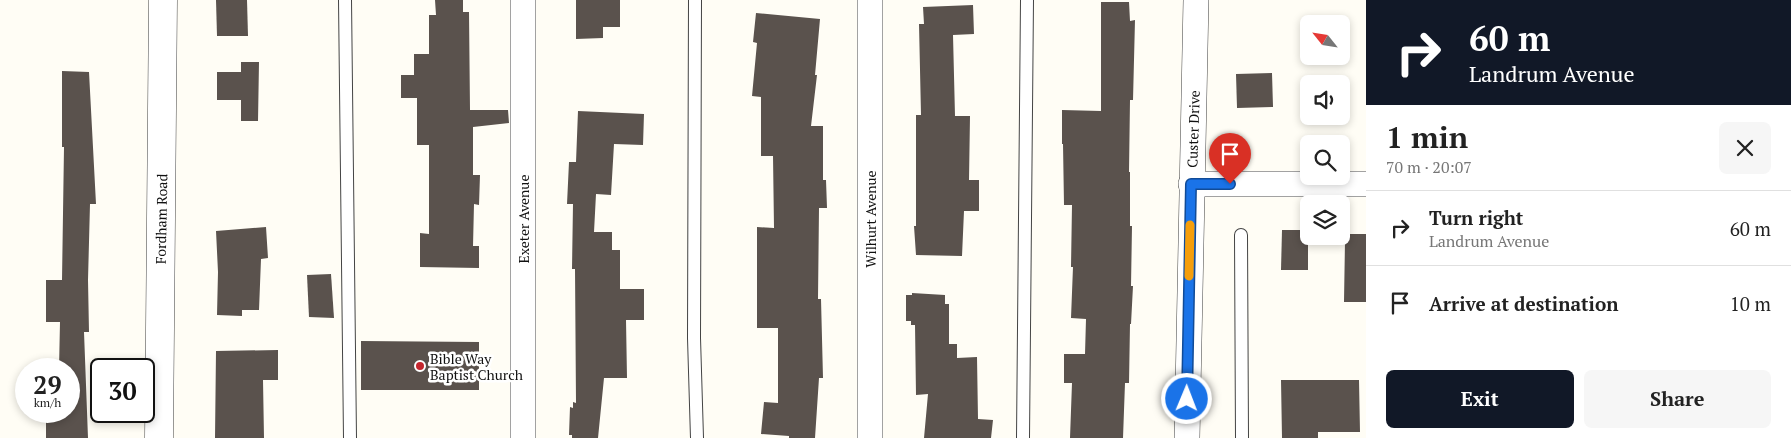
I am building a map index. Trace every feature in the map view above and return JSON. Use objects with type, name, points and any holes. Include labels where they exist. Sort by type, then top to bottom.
[{"type":"street","name":"Fordham Road","points":[[159,438],[163,0]]},
{"type":"street","name":"Exeter Avenue","points":[[523,0],[523,438]]},
{"type":"street","name":"Wilhurt Avenue","points":[[870,0],[870,438]]},
{"type":"street","name":"Custer Drive","points":[[1187,438],[1196,0]]},
{"type":"street","points":[[1191,184],[1366,184]]},
{"type":"lane","points":[[345,0],[350,438]]},
{"type":"lane","points":[[695,0],[694,338],[697,438]]},
{"type":"lane","points":[[1023,438],[1028,0]]},
{"type":"lane","points":[[1241,235],[1242,438]]},
{"type":"building","points":[[216,0],[247,0],[248,36],[217,36]]},
{"type":"building","points":[[435,0],[463,0],[463,12],[469,12],[470,110],[508,110],[509,123],[473,127],[473,175],[480,175],[479,205],[474,204],[473,246],[479,246],[479,268],[420,267],[420,233],[429,234],[429,145],[417,145],[417,98],[401,98],[401,75],[414,75],[414,54],[429,54],[429,15],[436,15]]},
{"type":"building","points":[[576,0],[620,0],[620,27],[603,27],[603,38],[576,39]]},
{"type":"building","points":[[1101,2],[1129,2],[1130,21],[1135,20],[1133,100],[1130,100],[1129,172],[1130,226],[1132,226],[1131,286],[1133,286],[1129,383],[1125,383],[1123,438],[1070,438],[1072,383],[1064,383],[1064,354],[1085,354],[1086,319],[1071,318],[1073,267],[1071,267],[1072,205],[1064,205],[1062,110],[1101,111]]},
{"type":"building","points":[[973,5],[974,34],[953,35],[955,116],[970,116],[969,180],[979,180],[979,211],[964,211],[962,256],[916,255],[914,226],[916,226],[916,115],[921,115],[919,24],[924,24],[923,7]]},
{"type":"building","points":[[756,13],[820,19],[815,75],[817,75],[811,126],[823,126],[823,180],[826,180],[827,208],[819,208],[818,299],[821,299],[823,378],[819,378],[815,438],[789,438],[789,436],[761,434],[764,402],[778,403],[778,328],[757,328],[757,227],[774,228],[773,156],[761,156],[761,97],[752,96],[757,43],[753,42]]},
{"type":"building","points":[[241,62],[259,62],[258,121],[241,121],[241,100],[217,100],[217,72],[241,72]]},
{"type":"building","points":[[62,71],[89,72],[96,204],[90,204],[89,332],[84,332],[88,438],[46,438],[46,423],[80,423],[80,358],[59,358],[60,322],[46,322],[46,280],[62,280],[64,147],[62,147]]},
{"type":"building","points":[[1272,73],[1273,107],[1237,108],[1236,74]]},
{"type":"building","points":[[578,111],[644,114],[643,145],[614,144],[611,195],[596,194],[594,232],[612,232],[612,250],[620,250],[620,289],[644,289],[644,320],[626,320],[627,378],[604,378],[598,438],[572,438],[572,435],[569,435],[570,407],[573,408],[573,402],[576,403],[575,269],[572,269],[573,204],[567,204],[569,162],[576,162]]},
{"type":"building","points":[[266,227],[268,258],[261,259],[259,310],[242,310],[242,316],[217,315],[218,272],[216,231]]},
{"type":"building","points":[[1282,230],[1300,230],[1300,245],[1308,245],[1308,270],[1281,270]]},
{"type":"building","points":[[1350,234],[1366,234],[1366,302],[1344,302],[1345,245],[1350,245]]},
{"type":"building","points":[[331,274],[334,318],[309,317],[307,275]]},
{"type":"building","points":[[912,293],[945,295],[945,304],[949,304],[949,344],[957,344],[957,358],[977,357],[978,419],[993,420],[991,438],[924,438],[928,394],[916,395],[915,325],[911,325],[911,321],[906,321],[906,295],[912,295]]},
{"type":"building","name":"Bible Way Baptist Church","points":[[361,341],[479,342],[479,390],[361,390]]},
{"type":"building","points":[[278,350],[278,380],[263,380],[264,438],[215,438],[216,351]]},
{"type":"building","points":[[1281,380],[1359,380],[1360,432],[1318,432],[1318,438],[1282,438]]},
{"type":"slow traffic","points":[[1189,276],[1190,225]]},
{"type":"place","name":"Bible Way Baptist Church","points":[[420,366]]},
{"type":"route","points":[[1187,399],[1191,184],[1230,184]]}]
